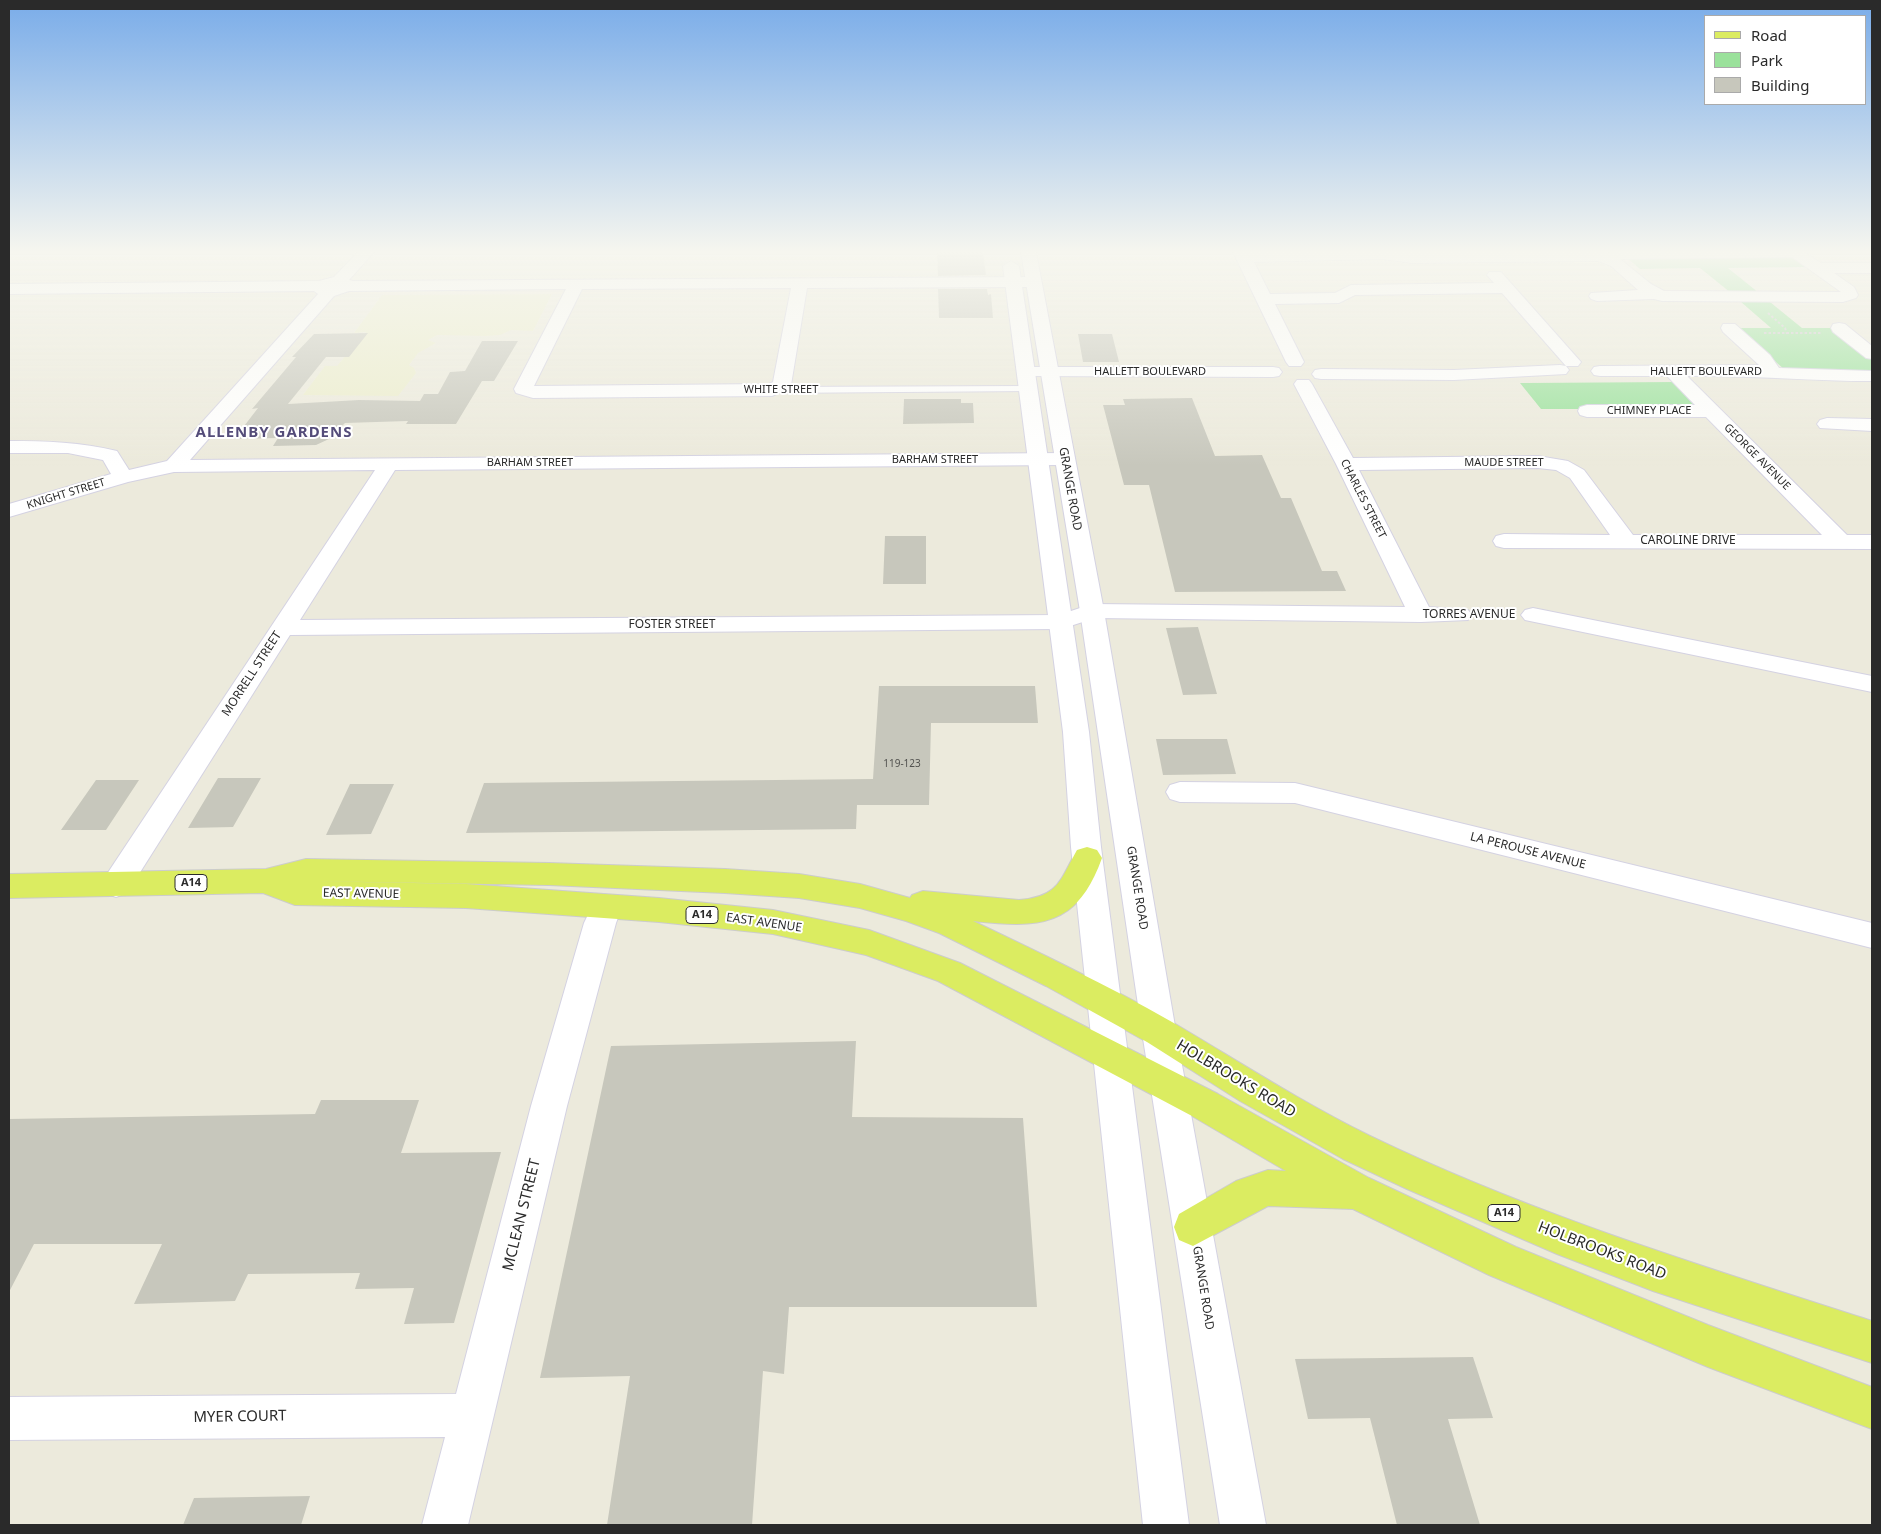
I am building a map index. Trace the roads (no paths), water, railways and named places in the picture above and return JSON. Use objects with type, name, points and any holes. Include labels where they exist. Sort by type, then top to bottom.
[{"type":"main road","points":[[872,899],[1028,914],[1041,911],[1063,900],[1078,881],[1087,858]]},
{"type":"main road","name":"EAST AVENUE","points":[[9,886],[116,886],[266,881],[306,870],[549,874],[799,886],[872,899],[950,924],[1058,977],[1108,1028],[1165,1060]]},
{"type":"main road","name":"EAST AVENUE","points":[[266,881],[295,893],[466,896],[773,922],[869,943],[1108,1028],[1165,1060]]},
{"type":"main road","name":"A14","points":[[1165,1060],[1356,1191],[1503,1262],[1708,1346],[1872,1408]]},
{"type":"main road","name":"HOLBROOKS ROAD","points":[[1165,1060],[1252,1090],[1356,1147],[1420,1177],[1571,1241],[1653,1272],[1872,1342]]},
{"type":"main road","points":[[1193,1227],[1249,1194],[1268,1188],[1356,1191]]},
{"type":"street","points":[[174,466],[301,324]]},
{"type":"street","name":"WHITE STREET","points":[[556,324],[522,389],[534,392],[772,390]]},
{"type":"street","points":[[772,390],[782,385],[793,324]]},
{"type":"street","points":[[1019,324],[1076,732],[1087,858],[1166,1525]]},
{"type":"street","name":"GRANGE ROAD","points":[[1040,324],[1092,611],[1243,1525]]},
{"type":"street","points":[[1275,324],[1295,362]]},
{"type":"street","points":[[1537,324],[1579,372]]},
{"type":"street","points":[[1842,330],[1872,354]]},
{"type":"street","points":[[1732,331],[1764,359],[1774,373]]},
{"type":"street","points":[[1295,362],[1312,366],[1312,379],[1284,381],[1273,372],[1274,368],[1278,365],[1295,362]]},
{"type":"street","name":"HALLETT BOULEVARD","points":[[1312,379],[1579,372],[1755,370],[1792,375],[1872,376]]},
{"type":"street","name":"HALLETT BOULEVARD","points":[[1027,381],[1048,372],[1273,372]]},
{"type":"street","name":"GEORGE AVENUE","points":[[1673,372],[1841,542]]},
{"type":"street","name":"CHARLES STREET","points":[[1312,379],[1346,464],[1421,615]]},
{"type":"street","name":"CHIMNEY PLACE","points":[[1587,411],[1711,411]]},
{"type":"street","points":[[1826,424],[1872,425]]},
{"type":"street","points":[[9,447],[68,446],[110,455],[123,477]]},
{"type":"street","name":"BARHAM STREET","points":[[123,477],[174,466],[1065,459]]},
{"type":"street","name":"MAUDE STREET","points":[[1346,464],[1538,462],[1561,465],[1577,474],[1626,540]]},
{"type":"street","name":"MORRELL STREET","points":[[116,886],[389,464]]},
{"type":"street","name":"KNIGHT STREET","points":[[9,511],[123,477]]},
{"type":"street","name":"CAROLINE DRIVE","points":[[1504,541],[1872,542]]},
{"type":"street","name":"TORRES AVENUE","points":[[1061,622],[1092,611],[1460,615]]},
{"type":"street","name":"TORRES AVENUE","points":[[1533,615],[1872,684]]},
{"type":"street","name":"FOSTER STREET","points":[[283,628],[1061,622]]},
{"type":"street","name":"LA PEROUSE AVENUE","points":[[1180,792],[1295,793],[1872,936]]},
{"type":"street","name":"MCLEAN STREET","points":[[445,1525],[549,1106],[600,923],[607,907]]},
{"type":"street","name":"MYER COURT","points":[[9,1419],[472,1415]]},
{"type":"lane","name":"WHITE STREET","points":[[772,390],[1027,381]]},
{"type":"district","name":"ALLENBY GARDENS","points":[[274,433]]}]
